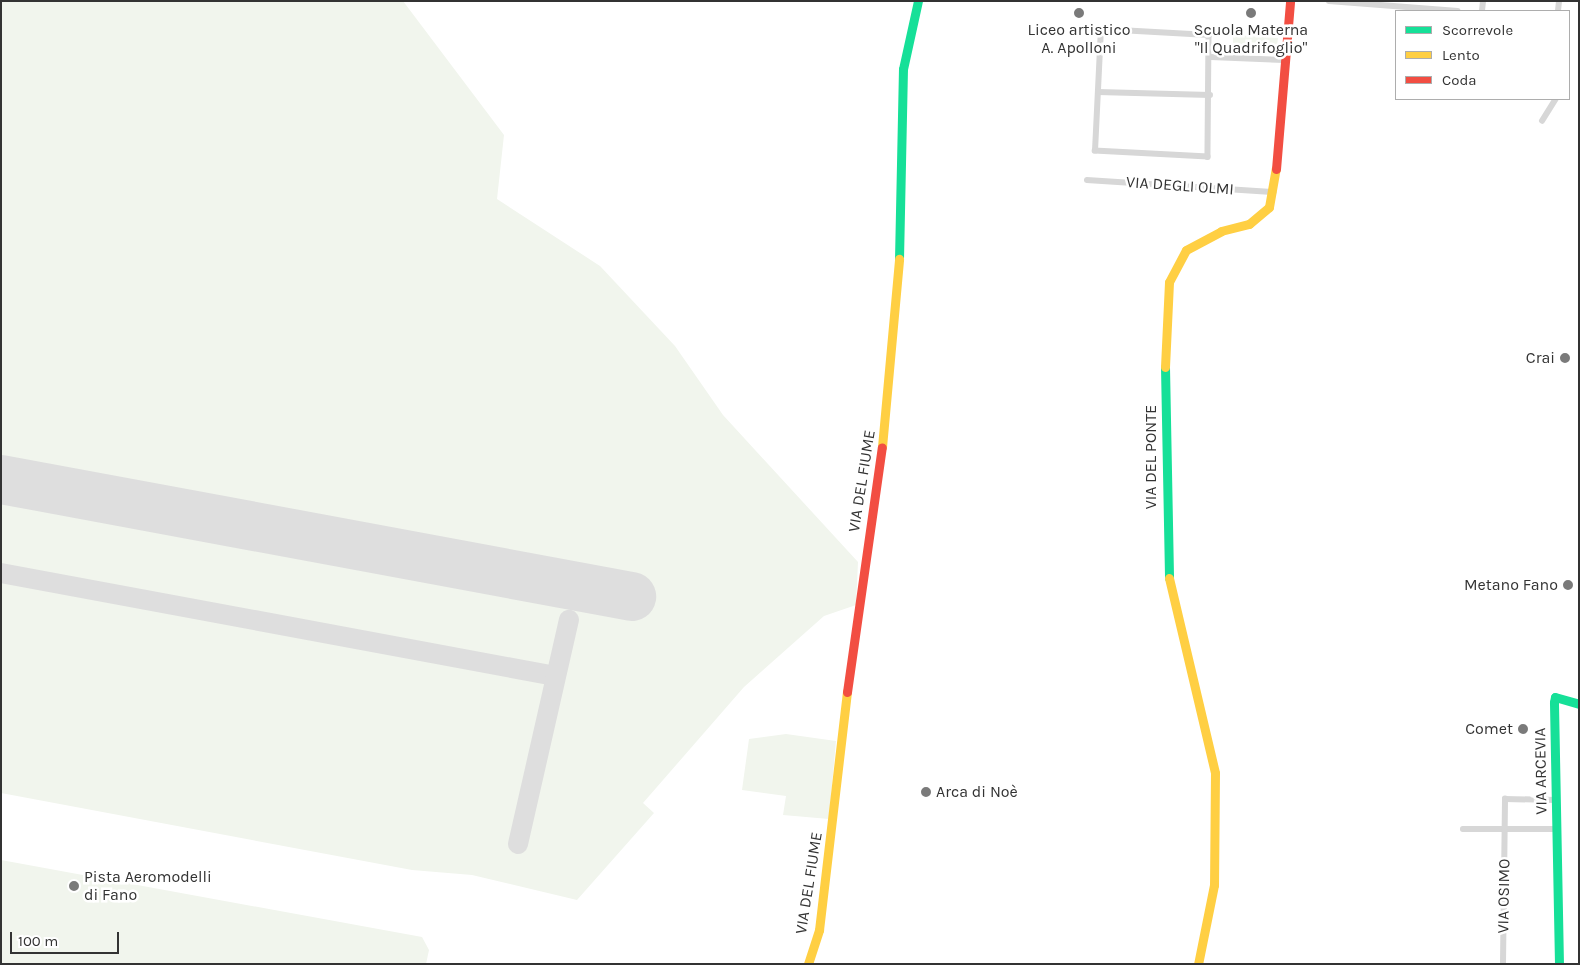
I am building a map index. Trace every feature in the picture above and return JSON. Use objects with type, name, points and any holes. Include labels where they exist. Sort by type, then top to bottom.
[{"type":"street","name":"VIA DEL FIUME","points":[[808,964],[820,930],[855,623],[885,431],[903,212],[903,70],[918,1]]},
{"type":"street","name":"VIA DEL PONTE","points":[[1198,964],[1214,885],[1215,773],[1169,578],[1164,328],[1168,282],[1186,250],[1262,215],[1274,192],[1290,1]]},
{"type":"street","points":[[1329,1],[1445,10]]},
{"type":"street","points":[[1101,29],[1209,35],[1211,57],[1208,157],[1095,151],[1098,92],[1101,29]]},
{"type":"street","points":[[1211,57],[1284,60]]},
{"type":"street","points":[[1098,92],[1210,95]]},
{"type":"street","points":[[1542,121],[1555,100]]},
{"type":"street","name":"VIA DEGLI OLMI","points":[[1086,180],[1274,192]]},
{"type":"street","name":"VIA ARCEVIA","points":[[1559,964],[1555,697],[1566,703],[1579,704]]},
{"type":"street","name":"VIA ARCEVIA","points":[[1555,713],[1566,703]]},
{"type":"street","name":"VIA OSIMO","points":[[1503,964],[1506,799],[1557,800]]},
{"type":"street","points":[[1463,829],[1558,829]]},
{"type":"shaded area","points":[[1,1],[403,1],[504,135],[497,199],[600,266],[675,346],[723,415],[858,562],[856,605],[824,616],[744,687],[643,803],[654,813],[577,900],[472,875],[412,870],[1,793]]},
{"type":"shaded area","points":[[1233,35],[1278,38],[1276,53],[1233,50]]},
{"type":"shaded area","points":[[786,734],[836,741],[829,819],[783,815],[786,796],[742,790],[749,739]]},
{"type":"shaded area","name":"Pista Aeromodelli di Fano","points":[[1,860],[422,937],[429,950],[426,964],[1,964]]},
{"type":"taxiway","points":[[1,573],[555,676]]},
{"type":"taxiway","points":[[518,844],[569,620]]},
{"type":"runway","points":[[1,479],[631,596]]},
{"type":"traffic: fast","points":[[899,259],[903,69],[918,1]]},
{"type":"traffic: fast","points":[[1165,367],[1169,578]]},
{"type":"traffic: fast","points":[[1559,964],[1554,702],[1555,697],[1579,704]]},
{"type":"traffic: slow","points":[[1165,367],[1169,282],[1186,250],[1221,231],[1249,224],[1269,207],[1276,169]]},
{"type":"traffic: slow","points":[[882,447],[899,259]]},
{"type":"traffic: slow","points":[[1169,578],[1215,773],[1214,885],[1198,964]]},
{"type":"traffic: slow","points":[[808,964],[819,930],[847,692]]},
{"type":"traffic: jam","points":[[1276,169],[1290,1]]},
{"type":"traffic: jam","points":[[847,692],[882,447]]},
{"type":"place","name":"Liceo artistico A. Apolloni","points":[[1079,13]]},
{"type":"place","name":"Scuola Materna \"Il Quadrifoglio\"","points":[[1251,13]]},
{"type":"place","name":"Crai","points":[[1565,358]]},
{"type":"place","name":"Metano Fano","points":[[1568,585]]},
{"type":"place","name":"Comet","points":[[1523,729]]},
{"type":"place","name":"Arca di Noè","points":[[926,792]]},
{"type":"place","name":"Pista Aeromodelli di Fano","points":[[74,886]]}]
